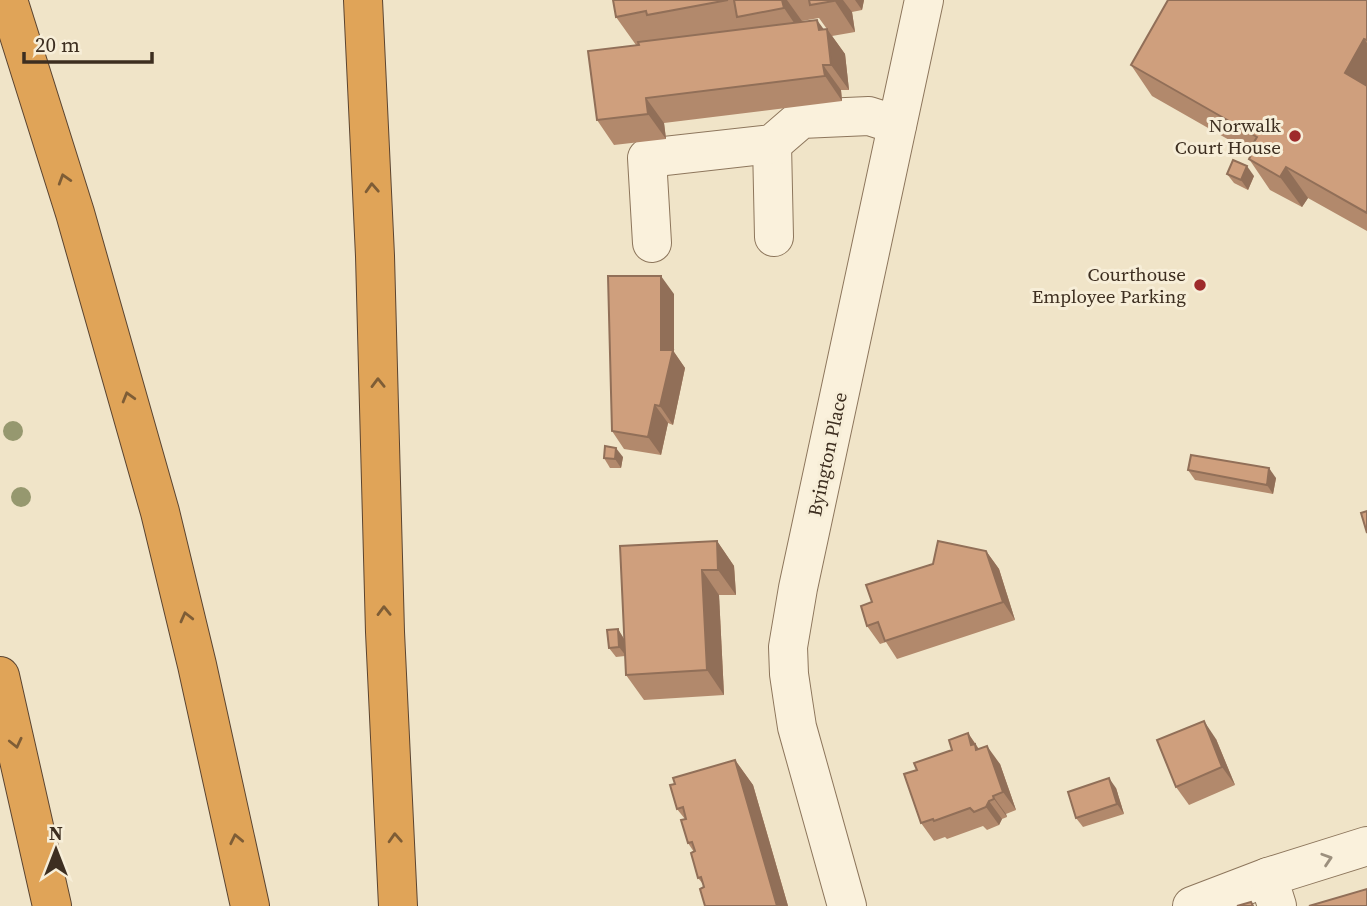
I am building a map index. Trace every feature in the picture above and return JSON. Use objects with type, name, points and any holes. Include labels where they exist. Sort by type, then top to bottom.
[{"type":"highway","points":[[8,0],[75,213],[160,512],[250,906]]},
{"type":"highway","points":[[363,0],[375,256],[385,632],[398,906]]},
{"type":"highway","points":[[0,676],[52,906]]},
{"type":"street","name":"Byington Place","points":[[848,906],[797,727],[788,647],[924,0]]},
{"type":"street","points":[[652,243],[647,159],[772,144],[801,120],[869,116],[897,125]]},
{"type":"street","points":[[772,144],[774,237]]},
{"type":"street","points":[[1192,906],[1273,892],[1367,846]]},
{"type":"building","points":[[613,0],[728,0],[647,15],[646,11],[616,17]]},
{"type":"building","points":[[734,0],[782,0],[784,8],[737,17]]},
{"type":"building","points":[[809,0],[834,0],[834,1],[810,5]]},
{"type":"building","name":"Norwalk Court House","points":[[1168,0],[1367,0],[1367,40],[1364,39],[1345,73],[1367,86],[1367,213],[1286,167],[1280,177],[1249,159],[1254,149],[1251,147],[1257,137],[1131,65]]},
{"type":"building","points":[[817,20],[819,30],[827,29],[831,65],[823,65],[825,76],[646,98],[648,114],[597,120],[588,51],[639,45],[638,42]]},
{"type":"building","points":[[1233,160],[1247,166],[1241,180],[1227,174]]},
{"type":"building","points":[[608,276],[661,276],[661,350],[673,350],[660,406],[655,405],[648,437],[612,431]]},
{"type":"building","points":[[605,446],[616,448],[615,459],[604,458]]},
{"type":"building","points":[[1191,455],[1269,468],[1267,485],[1188,470]]},
{"type":"building","points":[[1367,511],[1367,533],[1361,513]]},
{"type":"building","points":[[717,541],[718,570],[702,570],[707,670],[626,675],[620,546]]},
{"type":"building","points":[[938,541],[986,551],[1003,602],[885,641],[878,622],[867,626],[861,606],[872,602],[866,585],[933,564]]},
{"type":"building","points":[[618,629],[619,647],[609,648],[607,630]]},
{"type":"building","points":[[1204,721],[1222,767],[1176,787],[1157,740]]},
{"type":"building","points":[[968,733],[971,745],[975,744],[976,750],[987,746],[1003,792],[993,796],[994,799],[989,801],[986,807],[974,812],[970,808],[921,823],[904,774],[917,770],[914,763],[952,750],[949,740]]},
{"type":"building","points":[[735,760],[777,906],[705,906],[700,889],[704,887],[701,877],[698,878],[691,853],[695,851],[692,842],[688,843],[681,820],[686,819],[683,807],[677,809],[670,785],[675,784],[673,778]]},
{"type":"building","points":[[1109,778],[1117,804],[1076,818],[1068,792]]},
{"type":"building","points":[[1367,889],[1367,906],[1309,906]]},
{"type":"building","points":[[1251,902],[1253,906],[1237,906]]},
{"type":"place","name":"Norwalk Court House","points":[[1295,136]]},
{"type":"place","name":"Courthouse Employee Parking","points":[[1200,285]]}]
